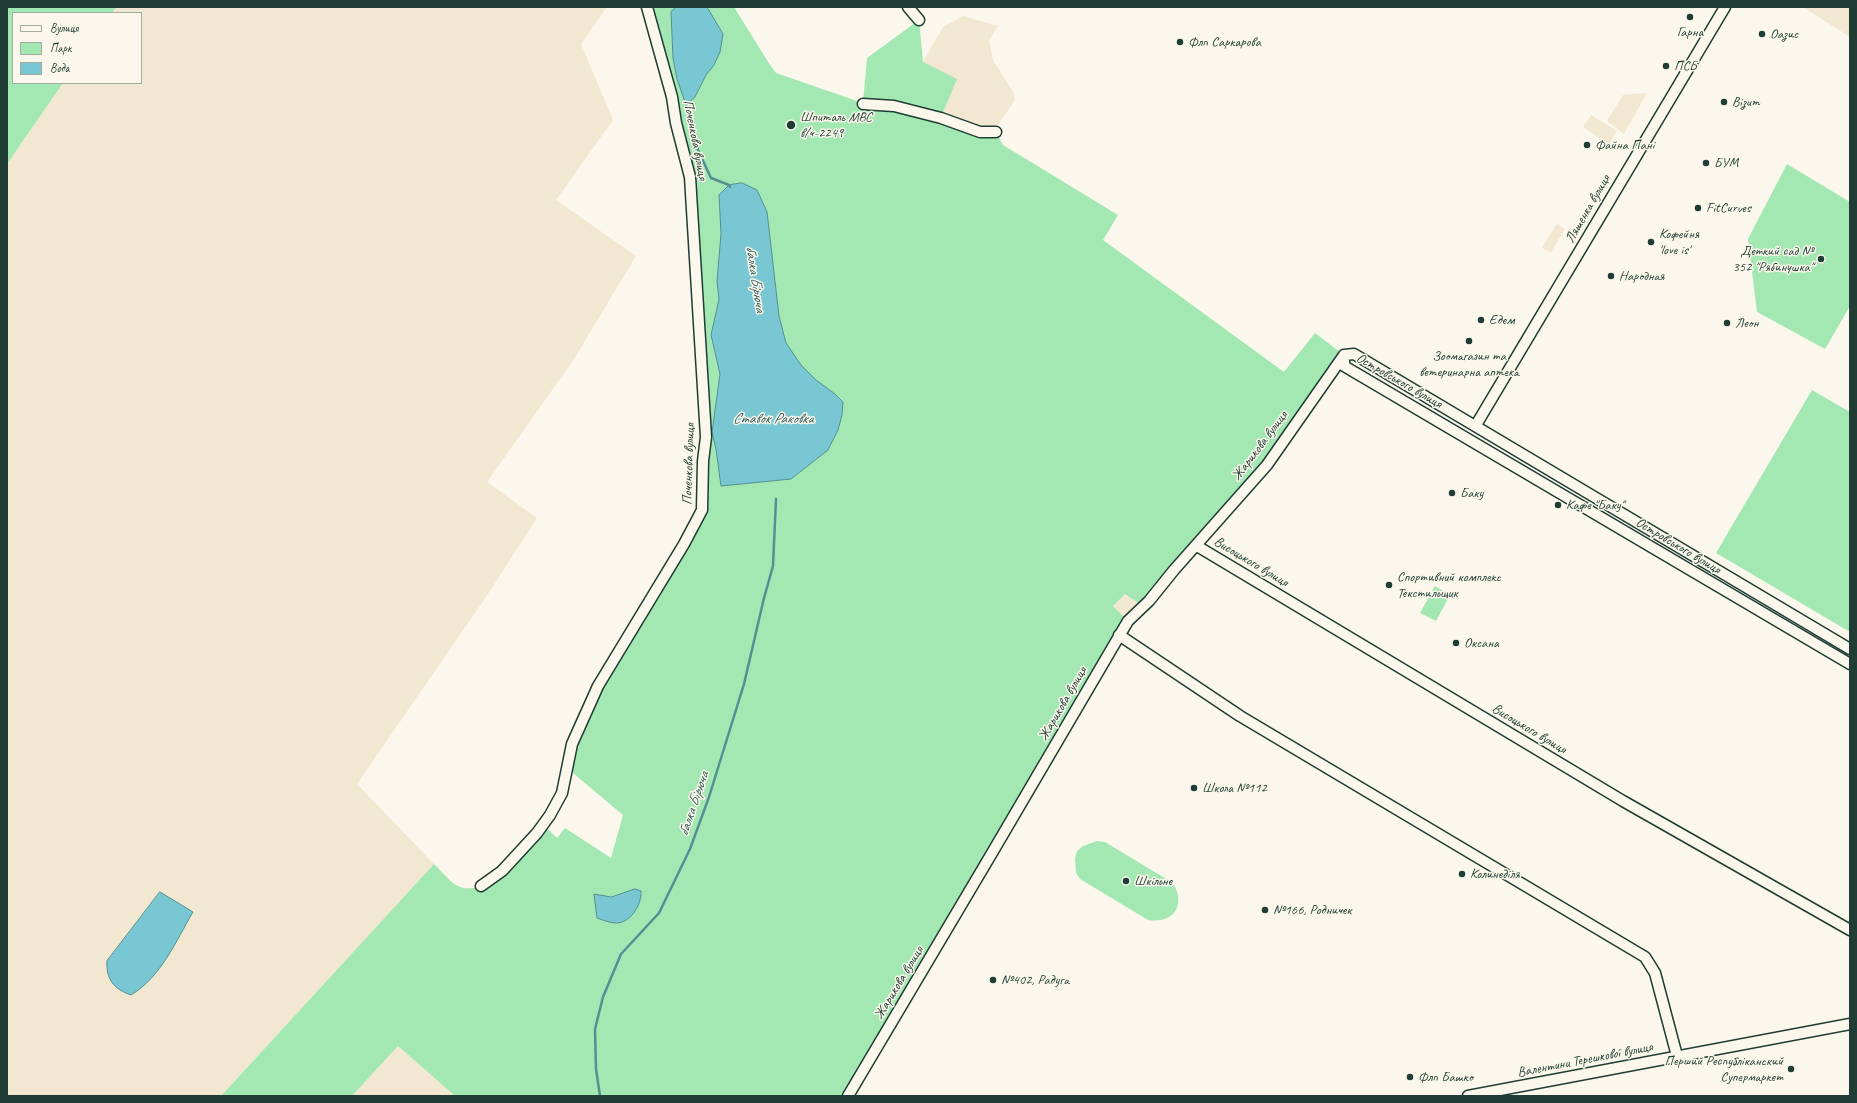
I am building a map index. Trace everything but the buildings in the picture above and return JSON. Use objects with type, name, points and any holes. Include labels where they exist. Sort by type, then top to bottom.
[{"type":"street","name":"Поченкова вулиця","points":[[482,886],[502,871],[537,833],[550,815],[562,794],[572,744],[598,686],[684,544],[702,510],[702,461],[706,437],[690,177],[676,123],[672,97],[648,7]]},
{"type":"street","points":[[908,7],[919,20]]},
{"type":"street","name":"Ляшенка вулиця","points":[[1476,425],[1725,7]]},
{"type":"street","points":[[863,104],[894,106],[941,118],[980,132],[996,132]]},
{"type":"street","name":"Островського вулиця","points":[[1850,649],[1476,425],[1354,354],[1344,355],[1344,366],[1850,664]]},
{"type":"street","name":"Жарикова вулиця","points":[[848,1096],[1128,621],[1144,607],[1174,570],[1197,546],[1267,465],[1287,433],[1344,355]]},
{"type":"street","name":"Висоцького вулиця","points":[[1197,546],[1616,797],[1850,930]]},
{"type":"street","points":[[1119,635],[1240,716],[1645,957],[1655,973],[1677,1056]]},
{"type":"street","name":"Валентини Терешкової вулиця","points":[[1468,1096],[1850,1024]]},
{"type":"shaded area","points":[[116,7],[607,7],[581,44],[613,120],[556,200],[636,256],[574,359],[487,482],[537,518],[488,594],[357,784],[434,864],[221,1096],[7,1096],[7,164],[62,84],[142,84],[142,12],[113,12]]},
{"type":"shaded area","points":[[1803,7],[1850,7],[1850,37]]},
{"type":"shaded area","points":[[963,16],[998,26],[989,40],[993,60],[1013,92],[1015,100],[996,128],[996,132],[941,118],[923,62],[943,27]]},
{"type":"shaded area","points":[[1647,93],[1624,134],[1607,121],[1623,95]]},
{"type":"shaded area","points":[[1591,115],[1617,131],[1609,144],[1583,127]]},
{"type":"shaded area","points":[[1557,224],[1565,229],[1551,252],[1542,248]]},
{"type":"shaded area","points":[[1125,594],[1144,607],[1128,621],[1113,606]]},
{"type":"shaded area","points":[[398,1046],[455,1096],[352,1096]]},
{"type":"green space","points":[[7,7],[116,7],[113,12],[12,12],[12,84],[62,84],[7,164]]},
{"type":"green space","points":[[647,7],[734,7],[776,73],[863,103],[867,58],[919,20],[923,62],[957,79],[941,117],[996,132],[1003,145],[1118,215],[1103,240],[1284,372],[1315,333],[1344,355],[1287,433],[1144,607],[1125,594],[1113,606],[1128,621],[848,1096],[455,1096],[398,1046],[352,1096],[221,1096],[434,864],[454,884],[460,887],[472,888],[481,886],[543,825],[557,838],[565,828],[611,858],[623,815],[567,768],[598,686],[694,525],[704,478],[690,177]]},
{"type":"green space","points":[[1787,164],[1850,202],[1850,306],[1825,349],[1757,312],[1748,239]]},
{"type":"green space","points":[[1812,390],[1850,412],[1850,632],[1716,553]]},
{"type":"green space","points":[[1435,586],[1450,595],[1436,621],[1420,613]]},
{"type":"green space","name":"Шкільне","points":[[1097,841],[1105,842],[1173,883],[1177,891],[1178,905],[1171,916],[1165,919],[1148,920],[1080,879],[1076,873],[1075,858],[1077,851],[1083,846]]},
{"type":"water","points":[[676,7],[707,7],[723,34],[720,52],[714,65],[706,75],[695,97],[686,105],[677,79],[673,58],[671,12]]},
{"type":"water","name":"Ставок Раковка","points":[[742,183],[757,190],[767,212],[779,316],[786,343],[801,365],[816,380],[843,402],[842,415],[838,430],[828,450],[791,479],[721,486],[712,432],[720,374],[711,335],[719,299],[717,281],[721,234],[719,195],[729,185]]},
{"type":"water","points":[[635,889],[641,891],[640,901],[634,912],[626,920],[614,923],[597,918],[594,894],[611,897]]},
{"type":"water","points":[[160,892],[193,912],[167,958],[151,979],[131,995],[120,990],[112,983],[108,973],[107,961]]},
{"type":"waterway","name":"балка Бірюча","points":[[686,105],[693,121],[698,150],[711,178],[729,185],[730,187]]},
{"type":"waterway","name":"балка Бірюча","points":[[600,1096],[596,1069],[595,1029],[603,997],[621,954],[659,913],[690,849],[709,797],[744,684],[773,566],[776,499]]},
{"type":"place","name":"Гарна","points":[[1690,17]]},
{"type":"place","name":"Оазис","points":[[1762,34]]},
{"type":"place","name":"Флп Саркарова","points":[[1180,42]]},
{"type":"place","name":"ПСБ","points":[[1666,66]]},
{"type":"place","name":"Візит","points":[[1724,102]]},
{"type":"place","name":"Шпиталь МВС в/ч-2249","points":[[791,125]]},
{"type":"place","name":"Файна Пані","points":[[1587,145]]},
{"type":"place","name":"БУМ","points":[[1706,163]]},
{"type":"place","name":"FitCurves","points":[[1698,208]]},
{"type":"place","name":"Кофейня 'love is'","points":[[1651,242]]},
{"type":"place","name":"Деткий сад № 352 \"Рябинушка\"","points":[[1821,259]]},
{"type":"place","name":"Народная","points":[[1611,276]]},
{"type":"place","name":"Едем","points":[[1481,320]]},
{"type":"place","name":"Леон","points":[[1727,323]]},
{"type":"place","name":"Зоомагазин та ветеринарна аптека","points":[[1469,341]]},
{"type":"place","name":"Баку","points":[[1452,493]]},
{"type":"place","name":"Кафе \"Баку\"","points":[[1558,505]]},
{"type":"place","name":"Спортивний комплекс Текстильщик","points":[[1389,585]]},
{"type":"place","name":"Оксана","points":[[1456,643]]},
{"type":"place","name":"Школа №112","points":[[1194,788]]},
{"type":"place","name":"Колинеділя","points":[[1462,874]]},
{"type":"place","name":"Шкільне","points":[[1126,881]]},
{"type":"place","name":"№166, Родничек","points":[[1265,910]]},
{"type":"place","name":"№402, Радуга","points":[[993,980]]},
{"type":"place","name":"Перший Республiканский Супермаркет","points":[[1791,1069]]},
{"type":"place","name":"Флп Башко","points":[[1410,1077]]}]
